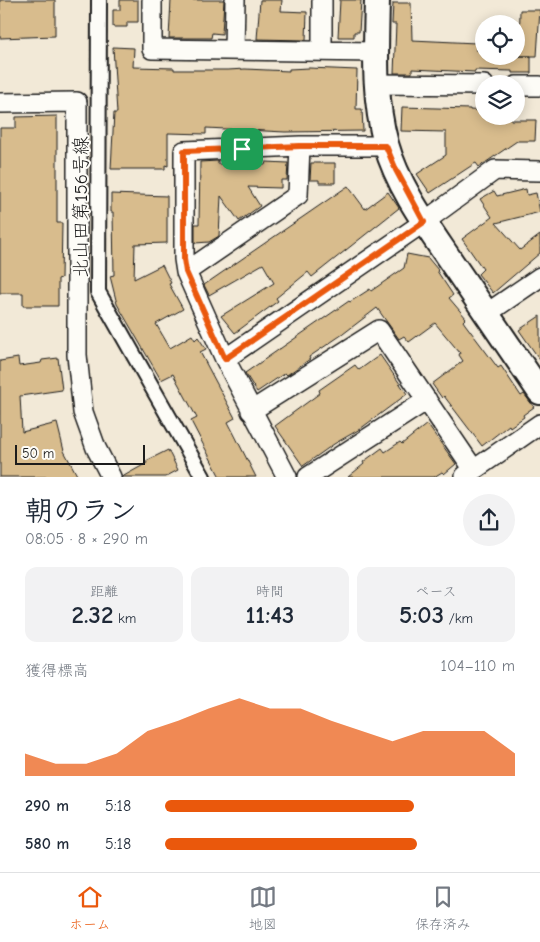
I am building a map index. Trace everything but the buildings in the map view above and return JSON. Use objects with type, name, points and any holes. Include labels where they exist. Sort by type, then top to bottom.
[{"type":"street","name":"北山田第156号線","points":[[99,0],[98,292],[202,477]]},
{"type":"street","points":[[152,0],[152,49],[376,52]]},
{"type":"street","points":[[234,50],[235,0]]},
{"type":"street","points":[[322,0],[322,51]]},
{"type":"street","points":[[377,0],[376,84],[379,115],[386,146],[424,222],[540,392]]},
{"type":"street","points":[[376,84],[475,85]]},
{"type":"street","points":[[525,86],[540,86]]},
{"type":"street","points":[[0,104],[78,102],[76,355],[83,412],[96,448],[111,477]]},
{"type":"street","points":[[286,477],[225,359],[186,272],[184,259],[184,151],[300,146],[386,146]]},
{"type":"street","points":[[186,272],[298,194],[300,146]]},
{"type":"street","points":[[225,359],[424,222],[495,170],[540,171]]},
{"type":"street","points":[[486,314],[540,277]]},
{"type":"street","points":[[251,410],[379,330],[426,400],[469,473],[540,424]]},
{"type":"street","points":[[308,477],[426,400]]},
{"type":"route","points":[[300,146],[386,146],[409,196],[424,222],[225,359],[186,272],[184,259],[184,151],[242,149],[300,146]]}]
